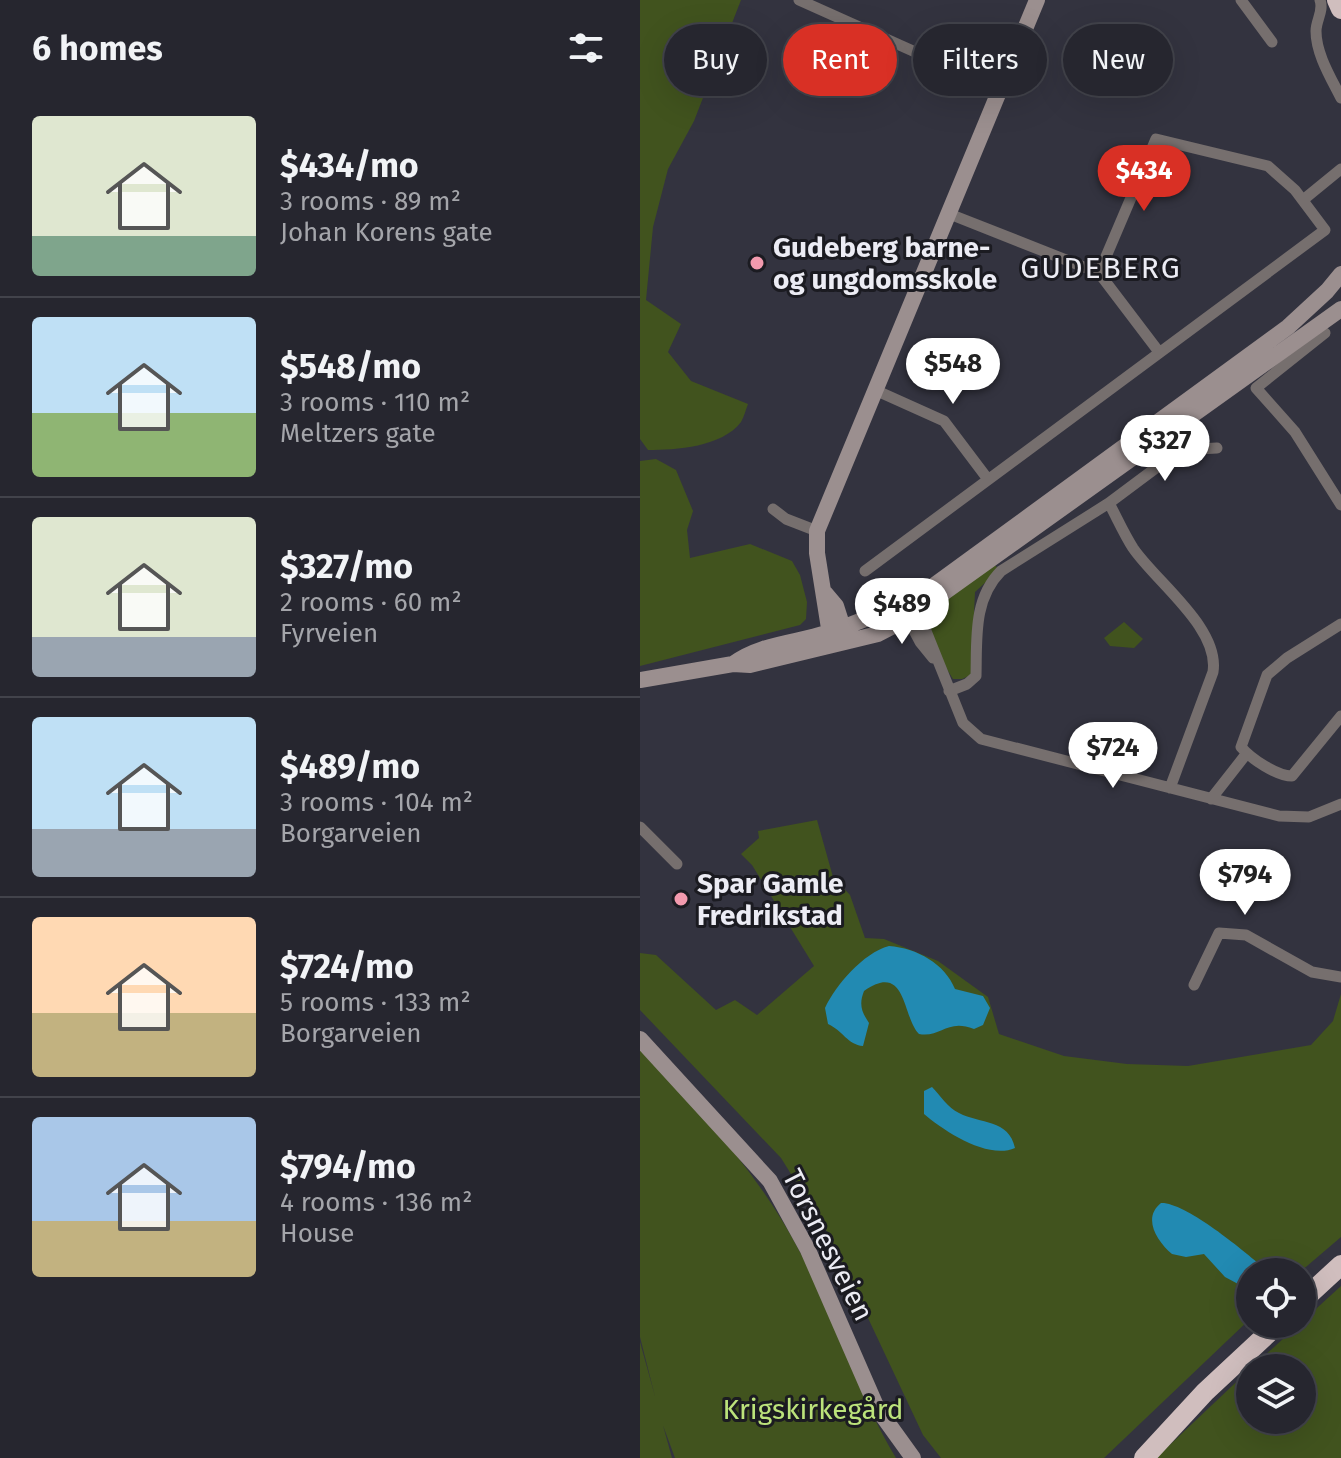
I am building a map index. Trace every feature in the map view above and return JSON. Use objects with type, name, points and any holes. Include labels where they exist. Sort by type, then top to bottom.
[{"type":"highway","points":[[1337,0],[1341,9]]},
{"type":"highway","points":[[1316,1288],[1341,1265]]},
{"type":"highway","points":[[1144,1458],[1189,1409],[1263,1338]]},
{"type":"highway","points":[[1128,1458],[1189,1409]]},
{"type":"street","points":[[799,0],[913,51]]},
{"type":"street","points":[[1027,24],[1037,0]]},
{"type":"street","points":[[1241,0],[1272,42]]},
{"type":"street","points":[[1320,0],[1322,6],[1316,29],[1318,48],[1341,98]]},
{"type":"street","points":[[837,637],[824,609],[825,593],[817,553],[817,531],[997,96]]},
{"type":"street","points":[[865,571],[1325,230],[1303,200],[1268,166],[1156,139],[1099,273]]},
{"type":"street","points":[[1303,200],[1341,169]]},
{"type":"street","points":[[947,213],[1099,273],[1159,352]]},
{"type":"street","points":[[910,608],[935,585],[1288,327],[1341,274]]},
{"type":"street","points":[[640,680],[733,664],[748,653],[837,637],[910,608],[1341,309]]},
{"type":"street","points":[[1325,333],[1256,388],[1295,432],[1341,505]]},
{"type":"street","points":[[875,390],[944,421],[987,478]]},
{"type":"street","points":[[949,691],[967,684],[976,676],[982,597],[990,581],[1001,571],[1109,503],[1180,450],[1217,448]]},
{"type":"street","points":[[1109,503],[1134,549],[1191,616],[1214,654],[1213,672],[1170,788]]},
{"type":"street","points":[[773,509],[786,519],[817,531]]},
{"type":"street","points":[[910,608],[920,642],[939,665],[963,723],[981,739],[1292,818],[1323,813],[1341,804]]},
{"type":"street","points":[[1341,624],[1267,675],[1241,741],[1247,753],[1278,773],[1292,776],[1341,716]]},
{"type":"street","points":[[1211,799],[1247,753]]},
{"type":"street","points":[[640,827],[677,864]]},
{"type":"street","points":[[1194,985],[1219,933],[1246,935],[1312,972],[1341,977]]},
{"type":"street","name":"Torsnesveien","points":[[640,1039],[770,1181],[808,1250],[877,1408],[913,1458]]},
{"type":"green space","points":[[640,0],[741,0],[732,24],[664,24],[664,96],[704,96],[668,169],[653,227],[646,300],[681,324],[668,352],[691,381],[748,404],[741,422],[711,442],[648,450],[640,439]]},
{"type":"green space","points":[[656,459],[676,470],[693,511],[687,530],[690,558],[750,544],[792,561],[800,575],[807,602],[806,619],[800,625],[640,666],[640,461]]},
{"type":"green space","points":[[995,565],[999,570],[975,592],[971,675],[953,679],[916,620]]},
{"type":"green space","points":[[1124,622],[1143,639],[1134,648],[1110,646],[1104,638]]},
{"type":"green space","points":[[817,820],[833,877],[850,895],[865,938],[884,939],[938,961],[988,997],[999,1034],[1064,1056],[1127,1064],[1188,1066],[1311,1045],[1333,1021],[1341,994],[1341,1237],[1316,1258],[1236,1258],[1236,1332],[1104,1458],[941,1458],[923,1435],[829,1235],[781,1158],[640,1010],[640,953],[656,955],[716,1010],[735,1000],[757,1015],[814,966],[752,865],[741,854],[759,838],[758,831]]},
{"type":"green space","name":"Krigskirkegård","points":[[640,1049],[686,1096],[728,1146],[785,1225],[813,1279],[869,1408],[896,1458],[675,1458],[661,1420],[640,1337]]},
{"type":"green space","points":[[1341,1286],[1341,1458],[1156,1458],[1236,1382],[1236,1434],[1316,1434],[1316,1354],[1266,1354],[1284,1338],[1316,1338],[1316,1309]]},
{"type":"green space","points":[[640,1342],[672,1458],[640,1458]]},
{"type":"water","points":[[889,946],[920,954],[944,972],[955,989],[983,996],[990,1008],[983,1025],[974,1029],[957,1026],[919,1034],[901,995],[896,987],[888,983],[864,991],[862,1007],[869,1023],[863,1046],[853,1043],[828,1024],[825,1008],[843,980],[870,955]]},
{"type":"water","points":[[932,1087],[955,1111],[1007,1132],[1015,1148],[1004,1151],[980,1147],[933,1121],[924,1114],[924,1091]]},
{"type":"water","points":[[1161,1203],[1183,1210],[1211,1226],[1252,1258],[1236,1258],[1236,1283],[1225,1277],[1204,1254],[1186,1257],[1172,1254],[1161,1243],[1154,1229],[1155,1209]]},
{"type":"place","name":"Gudeberg barne- og ungdomsskole","points":[[757,263]]},
{"type":"place","name":"Spar Gamle Fredrikstad","points":[[681,899]]},
{"type":"district","name":"GUDEBERG","points":[[1101,268]]}]
